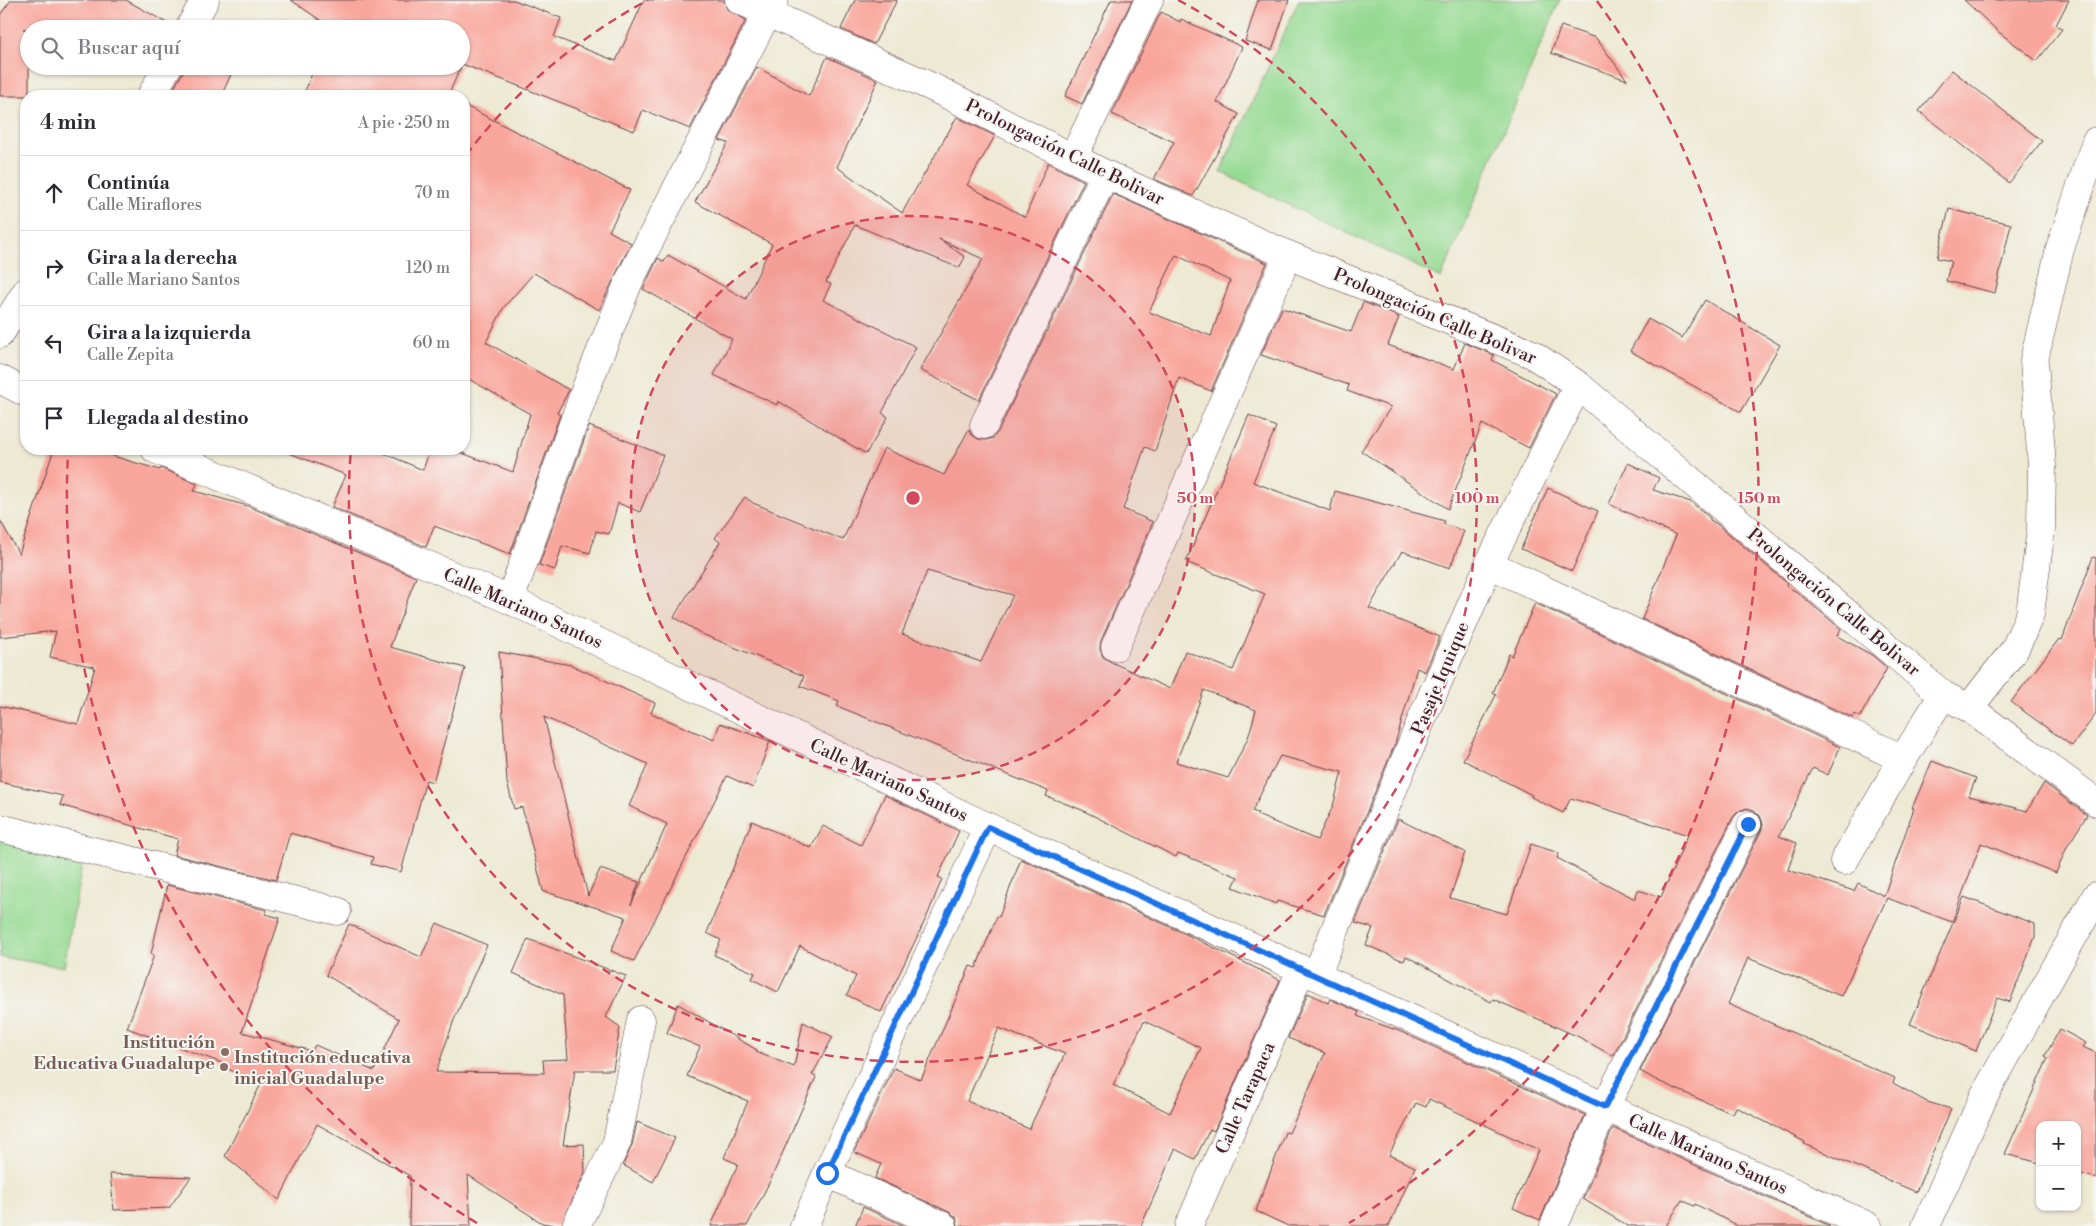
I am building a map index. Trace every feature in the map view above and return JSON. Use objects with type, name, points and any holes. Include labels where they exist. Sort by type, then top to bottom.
[{"type":"street","points":[[194,20],[205,0]]},
{"type":"street","name":"Prolongación Calle Bolivar","points":[[739,0],[771,6],[1105,174],[1288,256],[1532,354],[1578,385],[1943,695],[1969,708],[2096,802]]},
{"type":"street","points":[[1073,158],[1149,0]]},
{"type":"street","points":[[510,600],[586,388],[629,281],[771,6]]},
{"type":"street","points":[[154,90],[163,75]]},
{"type":"street","points":[[1969,708],[2016,649],[2030,614],[2041,529],[2042,466],[2034,360],[2060,249],[2096,141]]},
{"type":"street","points":[[984,425],[1105,174]]},
{"type":"street","points":[[1114,647],[1288,256]]},
{"type":"street","points":[[0,334],[20,302]]},
{"type":"street","points":[[0,379],[20,390]]},
{"type":"street","name":"Pasaje Iquique","points":[[1309,973],[1489,564],[1578,385]]},
{"type":"street","name":"Calle Mariano Santos","points":[[169,455],[510,600],[988,827],[1868,1226]]},
{"type":"street","points":[[1489,564],[1903,759]]},
{"type":"street","points":[[1844,862],[1903,759],[1943,695]]},
{"type":"street","points":[[1554,1226],[1605,1107],[1748,824]]},
{"type":"street","points":[[804,1226],[988,827]]},
{"type":"street","points":[[0,828],[337,911]]},
{"type":"street","points":[[1926,1226],[1985,1094],[2096,896]]},
{"type":"street","name":"Calle Tarapaca","points":[[1189,1226],[1309,973]]},
{"type":"street","points":[[576,1226],[617,1142],[641,1020]]},
{"type":"street","points":[[827,1173],[942,1226]]},
{"type":"green space","points":[[1299,0],[1560,0],[1441,278],[1220,172]]},
{"type":"green space","points":[[0,833],[84,854],[64,967],[0,957]]},
{"type":"building","points":[[11,0],[126,0],[162,20],[20,20],[20,75],[29,75],[29,90],[20,90],[20,96],[0,96],[0,15]]},
{"type":"building","points":[[291,0],[514,0],[561,18],[554,37],[616,61],[644,0],[724,0],[727,9],[746,20],[690,129],[643,110],[634,131],[470,67],[470,20],[320,20]]},
{"type":"building","points":[[855,0],[897,0],[874,44],[841,29]]},
{"type":"building","points":[[1111,0],[1132,0],[1082,104],[1065,96]]},
{"type":"building","points":[[1258,0],[1289,0],[1272,50],[1245,41]]},
{"type":"building","points":[[1964,0],[2069,0],[2056,25],[2062,29],[2037,61],[2000,33]]},
{"type":"building","points":[[1161,12],[1180,22],[1181,19],[1242,47],[1217,102],[1239,114],[1193,196],[1154,179],[1174,142],[1112,114]]},
{"type":"building","points":[[1561,26],[1596,38],[1627,80],[1551,53]]},
{"type":"building","points":[[827,57],[878,80],[837,167],[902,213],[957,117],[995,136],[967,185],[1025,217],[1048,163],[1084,181],[979,400],[920,370],[983,259],[939,239],[965,257],[959,268],[855,225],[826,282],[831,284],[823,300],[916,347],[882,413],[888,417],[866,454],[778,401],[777,405],[714,375],[732,339],[643,289],[658,258],[664,262],[668,255],[746,299],[772,244],[695,202],[728,143],[719,140],[757,67],[809,96]]},
{"type":"building","points":[[1952,70],[2042,141],[2009,183],[1919,111]]},
{"type":"building","points":[[181,75],[231,75],[224,90],[173,90]]},
{"type":"building","points":[[311,75],[457,75],[451,90],[305,90]]},
{"type":"building","points":[[470,108],[630,190],[609,231],[631,243],[599,310],[534,273],[504,307],[486,342],[569,390],[557,413],[560,415],[510,554],[434,526],[426,547],[332,507],[346,475],[294,455],[388,455],[423,470],[428,455],[467,455],[513,472],[530,414],[470,380]]},
{"type":"building","points":[[1113,194],[1267,263],[1211,391],[1179,378],[1155,451],[1145,447],[1123,509],[1153,522],[1101,641],[1100,649],[1103,657],[1170,689],[1185,651],[1233,670],[1265,594],[1186,562],[1249,415],[1276,427],[1253,482],[1330,511],[1335,491],[1445,521],[1443,524],[1464,531],[1450,568],[1402,551],[1369,608],[1440,637],[1425,672],[1417,668],[1395,744],[1324,915],[1277,901],[1276,904],[1233,887],[1238,877],[1178,853],[1176,857],[1082,810],[1046,796],[1048,791],[837,706],[839,701],[800,686],[804,676],[702,634],[674,617],[720,542],[715,538],[745,497],[753,503],[843,540],[884,448],[944,475],[969,429],[971,434],[978,439],[986,440],[993,438],[998,432]],"holes":[[[1176,255],[1230,281],[1211,336],[1149,312]],[[927,571],[1013,595],[981,662],[902,634]],[[1204,690],[1256,710],[1248,738],[1228,778],[1176,762]],[[1280,756],[1342,772],[1333,806],[1317,840],[1257,815],[1258,813],[1252,811]]]},
{"type":"building","points":[[1949,209],[2011,224],[1995,293],[1946,281],[1951,261],[1937,258]]},
{"type":"building","points":[[1705,300],[1780,345],[1741,412],[1630,351],[1648,319],[1682,338]]},
{"type":"building","points":[[1363,302],[1399,317],[1388,345],[1454,369],[1465,343],[1494,355],[1492,360],[1556,394],[1529,448],[1482,424],[1448,509],[1361,451],[1391,407],[1347,391],[1349,385],[1261,355],[1282,308],[1351,332]]},
{"type":"building","points":[[589,426],[663,455],[640,512],[618,503],[609,534],[596,531],[590,553],[562,546],[555,570],[539,565]]},
{"type":"building","points":[[52,455],[109,455],[160,470],[161,468],[197,484],[194,491],[248,506],[416,577],[390,647],[465,668],[433,782],[426,780],[401,872],[371,864],[373,857],[290,833],[276,880],[174,855],[178,839],[60,805],[63,796],[0,782],[0,706],[78,724],[95,667],[50,657],[56,631],[0,637],[0,520],[19,554]]},
{"type":"building","points":[[1628,463],[1659,478],[1653,490],[1691,502],[1710,520],[1787,583],[1786,586],[1797,592],[1841,629],[1837,636],[1872,655],[1887,668],[1860,717],[1855,714],[1853,718],[1642,619],[1676,535],[1609,504]]},
{"type":"building","points":[[1548,488],[1598,511],[1572,571],[1521,549]]},
{"type":"building","points":[[2093,557],[2096,558],[2096,714],[2072,746],[2011,702],[2059,639],[2062,640]]},
{"type":"building","points":[[1535,603],[1840,747],[1828,775],[1813,768],[1779,836],[1797,843],[1788,870],[1854,891],[1858,883],[1884,896],[1914,808],[1912,808],[1932,761],[1976,778],[1969,796],[2027,811],[2044,783],[2087,815],[2067,847],[2056,873],[1981,843],[1952,922],[1887,898],[1841,996],[1748,958],[1728,1004],[1895,1078],[1893,1083],[1927,1102],[1951,1109],[1916,1192],[1804,1144],[1805,1142],[1736,1107],[1733,1114],[1658,1081],[1640,1071],[1761,831],[1763,824],[1760,816],[1754,810],[1747,808],[1739,811],[1733,817],[1613,1056],[1579,1037],[1493,999],[1491,1002],[1406,956],[1404,961],[1366,945],[1373,928],[1355,923],[1398,819],[1465,852],[1450,898],[1507,914],[1531,844],[1559,853],[1557,858],[1635,899],[1638,890],[1661,897],[1688,835],[1571,798],[1563,813],[1463,760],[1496,695],[1493,693],[1509,654],[1512,656]]},
{"type":"building","points":[[499,652],[571,665],[655,703],[651,713],[714,740],[720,723],[770,741],[753,788],[727,776],[634,961],[611,951],[626,917],[543,891],[522,807],[514,809],[507,782]],"holes":[[[544,717],[648,764],[629,806],[667,824],[631,905],[639,882],[600,869],[588,896]]]},
{"type":"building","points":[[885,795],[959,831],[938,877],[942,879],[928,914],[881,1012],[847,995],[856,976],[800,946],[778,992],[752,979],[755,973],[714,955],[721,940],[707,933],[752,821],[811,848],[823,826],[861,845]]},
{"type":"building","points":[[1021,859],[1186,934],[1280,980],[1214,1131],[1210,1129],[1195,1159],[1175,1149],[1141,1226],[958,1226],[956,1217],[949,1212],[875,1178],[881,1164],[854,1152],[894,1068],[921,1080],[970,966],[976,968],[997,916],[999,917]],"holes":[[[1144,1021],[1201,1048],[1170,1113],[1113,1085]],[[999,1028],[1065,1054],[1029,1129],[967,1101]]]},
{"type":"building","points":[[167,885],[267,910],[265,914],[280,918],[242,1032],[312,1051],[315,1045],[374,1071],[399,1019],[326,975],[349,924],[421,957],[437,923],[487,945],[454,1020],[436,1072],[544,1073],[543,1060],[568,1059],[563,995],[513,973],[528,939],[626,976],[606,1017],[620,1027],[613,1070],[575,1070],[563,1145],[584,1144],[585,1172],[561,1226],[542,1223],[468,1175],[471,1226],[409,1226],[410,1176],[317,1124],[279,1200],[225,1156],[261,1084],[221,1066],[222,1063],[127,1028],[154,955],[151,954]]},
{"type":"building","points":[[1964,897],[2035,924],[2035,937],[2010,1002],[1997,998],[1976,1051],[1910,1024]]},
{"type":"building","points":[[1308,993],[1328,1003],[1330,999],[1359,1012],[1357,1016],[1399,1031],[1585,1115],[1540,1220],[1513,1208],[1539,1150],[1429,1099],[1426,1107],[1416,1103],[1389,1155],[1415,1167],[1389,1226],[1288,1226],[1256,1211],[1285,1132],[1289,1133],[1325,1053],[1288,1038]]},
{"type":"building","points":[[678,1004],[757,1050],[756,1052],[794,1067],[803,1022],[833,1037],[812,1075],[816,1077],[771,1179],[747,1226],[711,1226],[738,1164],[724,1158],[748,1101],[687,1076],[700,1047],[667,1033]]},
{"type":"building","points":[[2060,1029],[2086,1043],[2083,1047],[2096,1053],[2096,1178],[2081,1174],[2081,1121],[2036,1121],[2036,1162],[2005,1154],[2048,1058],[2045,1056]]},
{"type":"building","points":[[637,1122],[675,1138],[653,1182],[623,1165],[632,1145]]},
{"type":"building","points":[[1613,1128],[1830,1226],[1738,1226],[1695,1204],[1694,1206],[1682,1200],[1666,1226],[1628,1226],[1583,1199]]},
{"type":"building","points":[[110,1174],[191,1177],[169,1208],[114,1210]]},
{"type":"building","points":[[863,1207],[905,1226],[855,1226]]},
{"type":"place","name":"Institución Educativa Guadalupe","points":[[225,1052]]},
{"type":"place","name":"Institución educativa inicial Guadalupe","points":[[224,1067]]},
{"type":"route","points":[[827,1173],[988,827],[1605,1107],[1748,824]]}]
